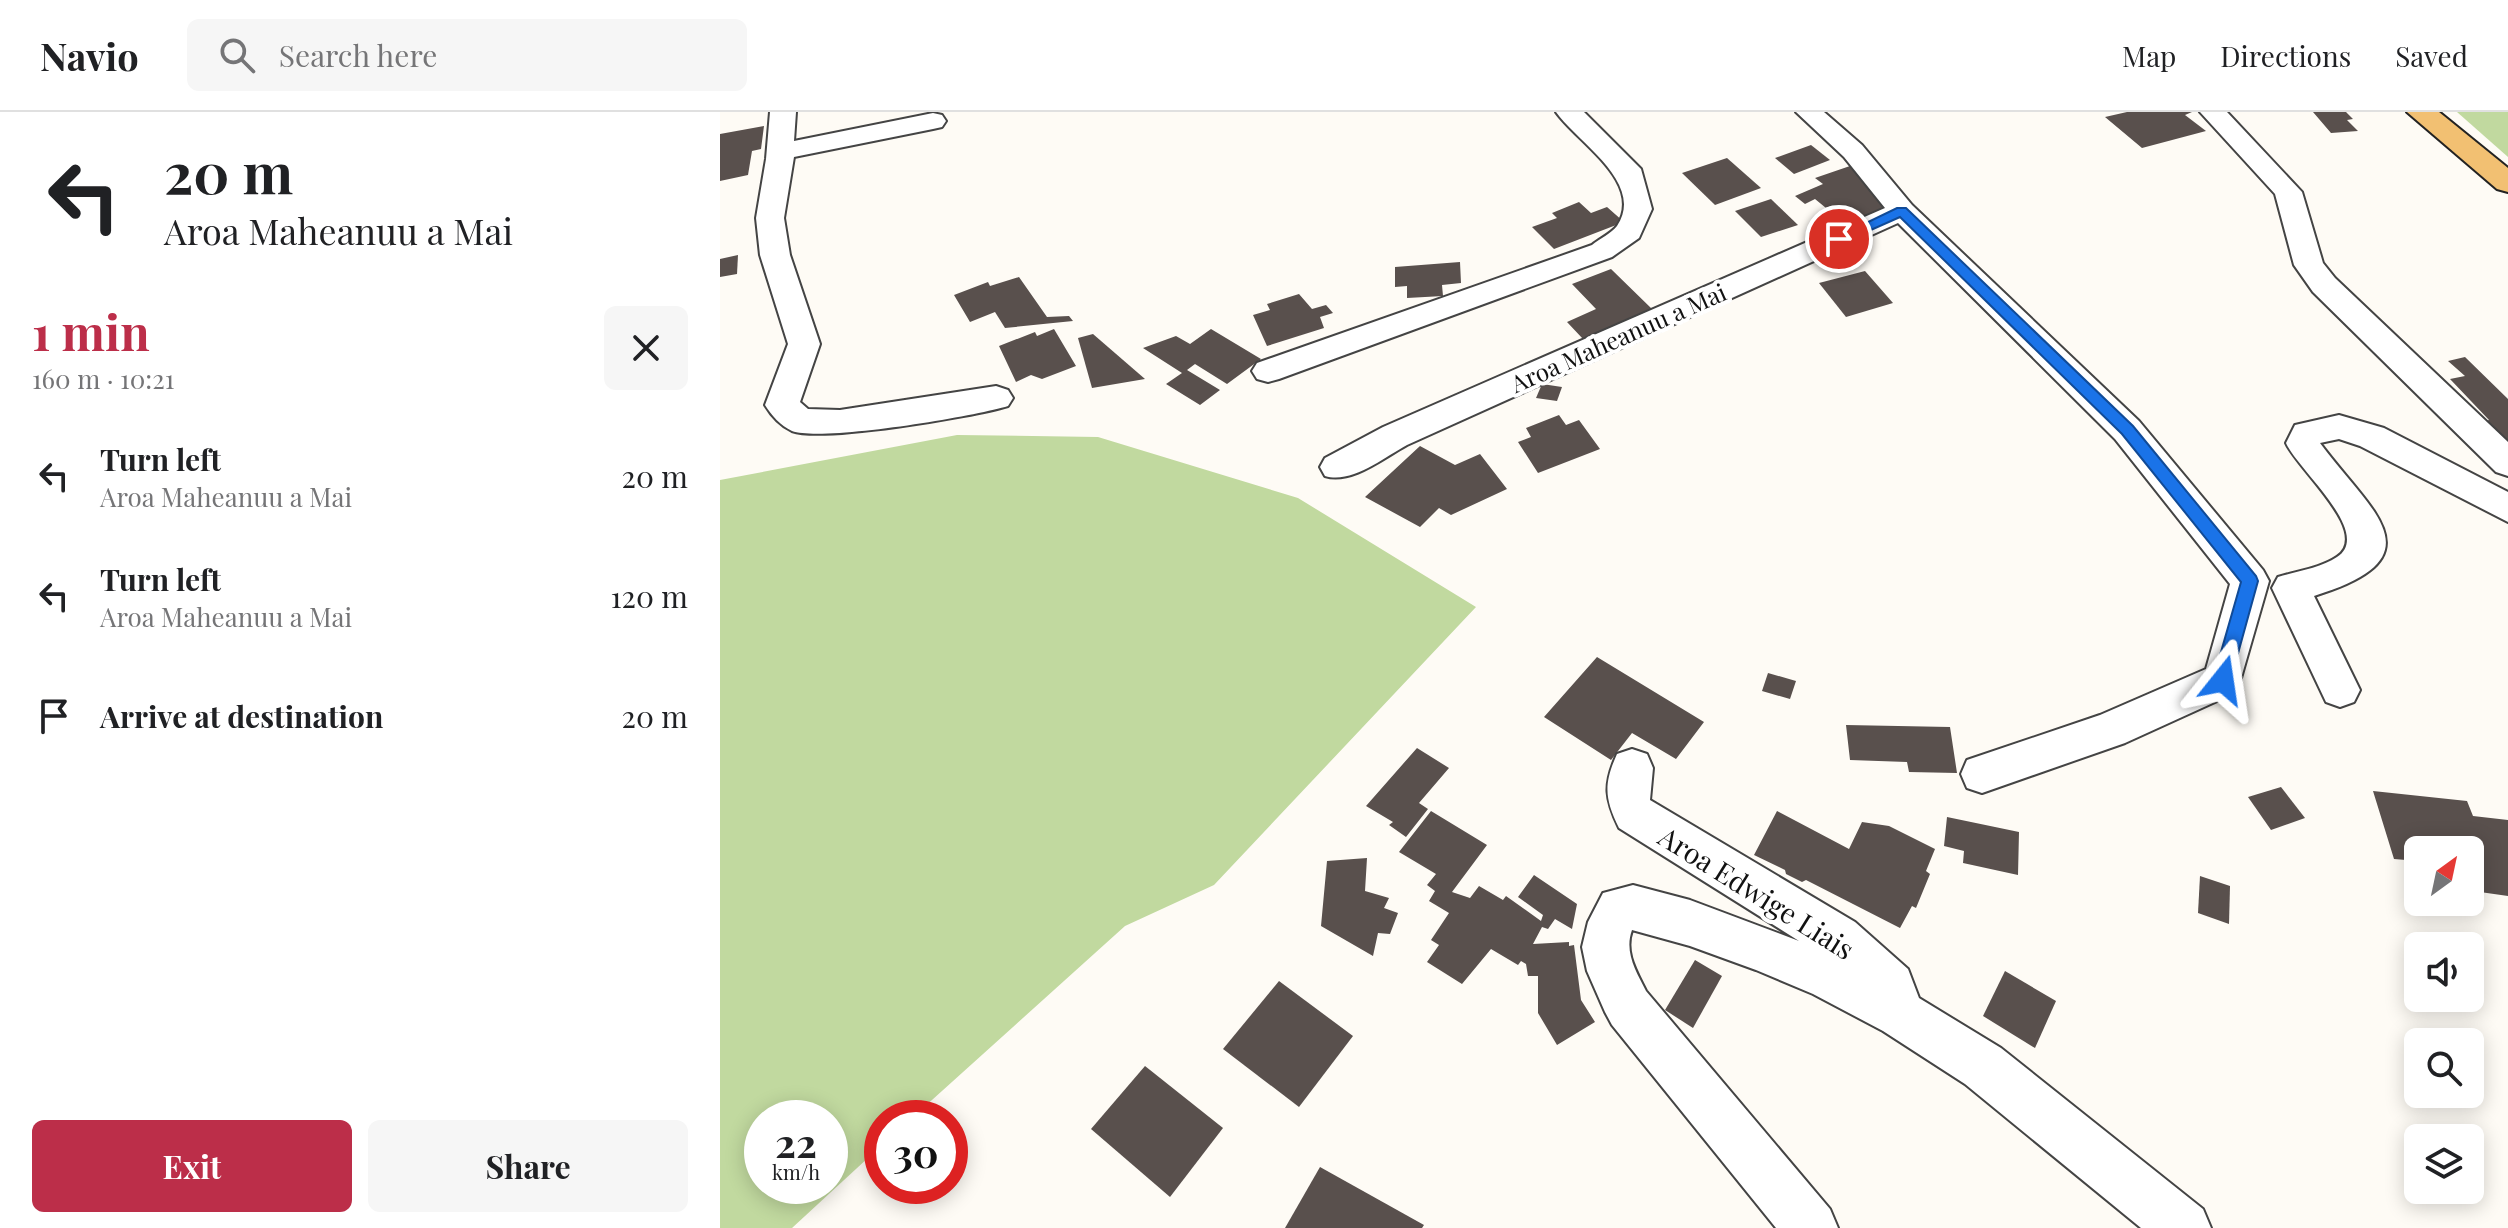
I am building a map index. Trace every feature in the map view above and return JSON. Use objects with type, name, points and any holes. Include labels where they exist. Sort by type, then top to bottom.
[{"type":"main road","points":[[2421,112],[2508,183]]},
{"type":"street","points":[[783,112],[770,218],[775,255],[804,344],[782,405],[800,421],[840,422],[996,398]]},
{"type":"street","points":[[1268,371],[1602,251],[1629,232],[1638,209],[1631,175],[1569,112]]},
{"type":"street","points":[[1809,112],[1853,151],[1902,211],[2127,430],[2250,581],[2223,680],[2110,730],[1982,774]]},
{"type":"street","points":[[2213,112],[2288,192],[2309,265],[2324,285],[2508,463]]},
{"type":"street","points":[[780,152],[933,121]]},
{"type":"street","name":"Aroa Maheanuu a Mai","points":[[1337,467],[1395,436],[1902,211]]},
{"type":"street","points":[[2340,690],[2291,588],[2353,567],[2366,552],[2370,539],[2362,519],[2307,452],[2303,443],[2307,434],[2339,427],[2372,437],[2508,508]]},
{"type":"street","name":"Aroa Edwige Liais","points":[[1632,768],[1627,797],[1634,814],[1838,938],[1891,986],[1900,1014]]},
{"type":"street","name":"Aroa Edwige Liais","points":[[1811,1228],[1629,1008],[1610,971],[1606,941],[1607,925],[1619,909],[1633,907],[1690,923],[1830,977],[1900,1014],[1983,1066],[2184,1228]]},
{"type":"green space","points":[[2457,112],[2508,112],[2508,157]]},
{"type":"green space","points":[[957,435],[1098,437],[1298,498],[1476,607],[1214,885],[1125,926],[932,1100],[864,1100],[864,1162],[848,1176],[848,1100],[744,1100],[744,1204],[818,1204],[792,1228],[720,1228],[720,480]]},
{"type":"building","points":[[2127,112],[2192,112],[2185,115],[2206,131],[2142,148],[2105,117]]},
{"type":"building","points":[[2313,112],[2346,112],[2353,119],[2347,120],[2358,131],[2331,133]]},
{"type":"building","points":[[764,126],[761,149],[752,151],[748,175],[720,181],[720,134]]},
{"type":"building","points":[[1811,145],[1830,160],[1794,174],[1775,158]]},
{"type":"building","points":[[1727,158],[1761,188],[1715,205],[1682,173]]},
{"type":"building","points":[[1850,166],[1896,207],[1849,223],[1831,206],[1826,208],[1815,199],[1805,204],[1795,196],[1823,184],[1815,178]]},
{"type":"building","points":[[1771,199],[1798,225],[1761,237],[1735,211]]},
{"type":"building","points":[[1579,202],[1591,213],[1607,207],[1624,222],[1554,249],[1532,227],[1557,218],[1552,213]]},
{"type":"building","points":[[738,255],[737,274],[720,277],[720,259]]},
{"type":"building","points":[[1460,262],[1461,283],[1442,285],[1443,296],[1407,298],[1407,286],[1395,287],[1395,267]]},
{"type":"building","points":[[1611,269],[1652,309],[1583,339],[1567,322],[1596,309],[1572,284]]},
{"type":"building","points":[[1865,271],[1893,303],[1846,317],[1819,283]]},
{"type":"building","points":[[1019,277],[1047,317],[1069,316],[1073,321],[1005,328],[995,312],[970,322],[954,295],[988,282],[990,286]]},
{"type":"building","points":[[1299,294],[1312,309],[1326,305],[1333,313],[1320,317],[1324,328],[1267,346],[1253,315],[1270,310],[1267,304]]},
{"type":"building","points":[[1054,329],[1076,366],[1042,379],[1031,375],[1016,382],[999,346],[1035,332],[1037,336]]},
{"type":"building","points":[[1211,329],[1261,359],[1227,384],[1195,364],[1187,370],[1220,390],[1200,405],[1166,384],[1182,373],[1143,348],[1176,336],[1190,344]]},
{"type":"building","points":[[1093,334],[1145,379],[1092,388],[1078,338]]},
{"type":"building","points":[[2465,357],[2508,399],[2508,446],[2483,422],[2489,420],[2450,379],[2465,376],[2448,361]]},
{"type":"building","points":[[1542,384],[1562,387],[1557,401],[1536,398]]},
{"type":"building","points":[[1559,415],[1566,425],[1579,420],[1600,449],[1538,473],[1518,442],[1531,437],[1526,428]]},
{"type":"building","points":[[1420,446],[1455,465],[1480,454],[1507,489],[1451,515],[1439,508],[1420,527],[1365,497]]},
{"type":"building","points":[[1597,657],[1704,722],[1676,759],[1632,733],[1611,760],[1544,717]]},
{"type":"building","points":[[1768,673],[1796,681],[1790,699],[1762,691]]},
{"type":"building","points":[[1846,725],[1950,727],[1957,773],[1909,772],[1907,762],[1850,760]]},
{"type":"building","points":[[1417,748],[1449,768],[1419,803],[1428,809],[1406,837],[1389,825],[1393,822],[1366,806]]},
{"type":"building","points":[[2281,787],[2305,818],[2271,830],[2248,797]]},
{"type":"building","points":[[2373,791],[2467,801],[2473,816],[2508,820],[2508,896],[2484,893],[2484,836],[2404,836],[2404,860],[2394,859]]},
{"type":"building","points":[[1431,811],[1487,845],[1452,892],[1470,898],[1479,886],[1503,900],[1506,896],[1541,921],[1543,915],[1518,897],[1534,875],[1577,904],[1572,929],[1555,919],[1548,929],[1542,927],[1533,944],[1569,942],[1569,946],[1574,945],[1581,1000],[1595,1022],[1557,1045],[1538,1013],[1538,976],[1528,976],[1526,964],[1521,961],[1518,965],[1491,949],[1462,984],[1427,962],[1439,945],[1431,940],[1449,913],[1429,901],[1435,891],[1427,885],[1436,874],[1399,852]]},
{"type":"building","points":[[1777,811],[1849,849],[1862,822],[1889,826],[1935,849],[1926,871],[1930,874],[1916,908],[1912,906],[1900,928],[1806,880],[1802,882],[1786,874],[1785,870],[1754,855]]},
{"type":"building","points":[[1947,817],[2019,832],[2018,875],[1963,863],[1964,851],[1944,846]]},
{"type":"building","points":[[1367,858],[1365,891],[1389,898],[1384,908],[1398,913],[1390,934],[1378,933],[1373,956],[1321,926],[1327,861]]},
{"type":"building","points":[[2200,876],[2230,886],[2229,924],[2198,913]]},
{"type":"building","points":[[1695,960],[1722,976],[1693,1028],[1665,1010]]},
{"type":"building","points":[[2005,971],[2056,1001],[2035,1048],[1983,1016]]},
{"type":"building","points":[[1279,981],[1353,1036],[1299,1107],[1223,1049]]},
{"type":"building","points":[[1145,1066],[1223,1128],[1170,1197],[1091,1129]]},
{"type":"building","points":[[1320,1167],[1424,1225],[1422,1228],[1285,1228]]},
{"type":"route","points":[[1839,239],[1902,211],[2127,430],[2250,581],[2223,680]]}]
